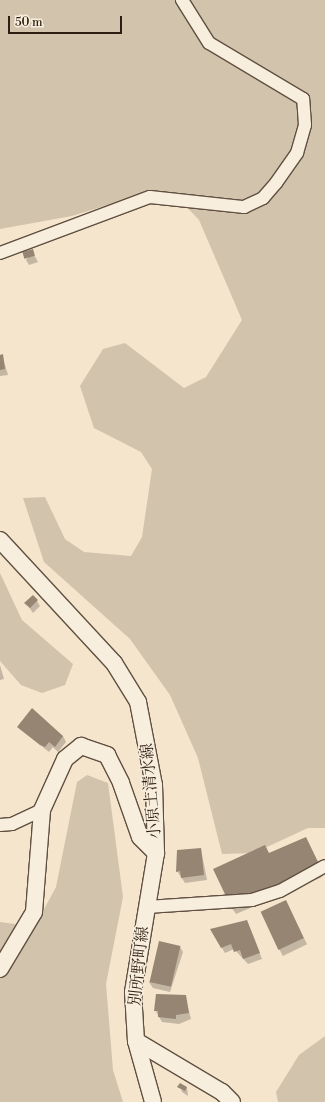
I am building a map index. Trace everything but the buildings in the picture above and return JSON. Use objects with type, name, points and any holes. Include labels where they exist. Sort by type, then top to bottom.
[{"type":"main road","name":"小原土清水線","points":[[0,540],[114,663],[138,702],[154,785],[156,853]]},
{"type":"main road","name":"小原土清水線","points":[[0,970],[34,912],[42,810],[65,760],[81,746],[98,750],[107,755],[122,783],[140,837],[156,853]]},
{"type":"main road","name":"別所野町線","points":[[153,1102],[136,1041],[133,992],[156,853]]},
{"type":"main road","points":[[136,1041],[222,1092],[232,1102]]},
{"type":"street","points":[[0,253],[150,197],[244,207],[263,198],[276,183],[297,153],[305,125],[303,99],[209,43],[182,0]]},
{"type":"street","points":[[0,825],[12,824],[42,810]]},
{"type":"street","points":[[147,907],[252,900],[280,891],[325,866]]},
{"type":"shaded area","points":[[0,0],[325,0],[325,828],[308,828],[254,853],[222,854],[198,758],[170,695],[130,639],[44,562],[23,498],[45,497],[65,539],[84,552],[131,556],[142,537],[152,469],[141,452],[94,428],[80,386],[103,349],[125,343],[184,388],[206,377],[242,320],[199,220],[183,203],[137,196],[72,216],[0,229]]},
{"type":"shaded area","points":[[0,573],[22,620],[73,664],[65,685],[42,693],[21,685],[0,661]]},
{"type":"shaded area","points":[[87,775],[108,783],[123,897],[106,984],[113,1070],[123,1102],[0,1102],[0,922],[15,924],[23,932],[34,928],[56,887],[77,782]]},
{"type":"shaded area","points":[[325,1036],[325,1102],[278,1102],[276,1092],[299,1055]]}]
